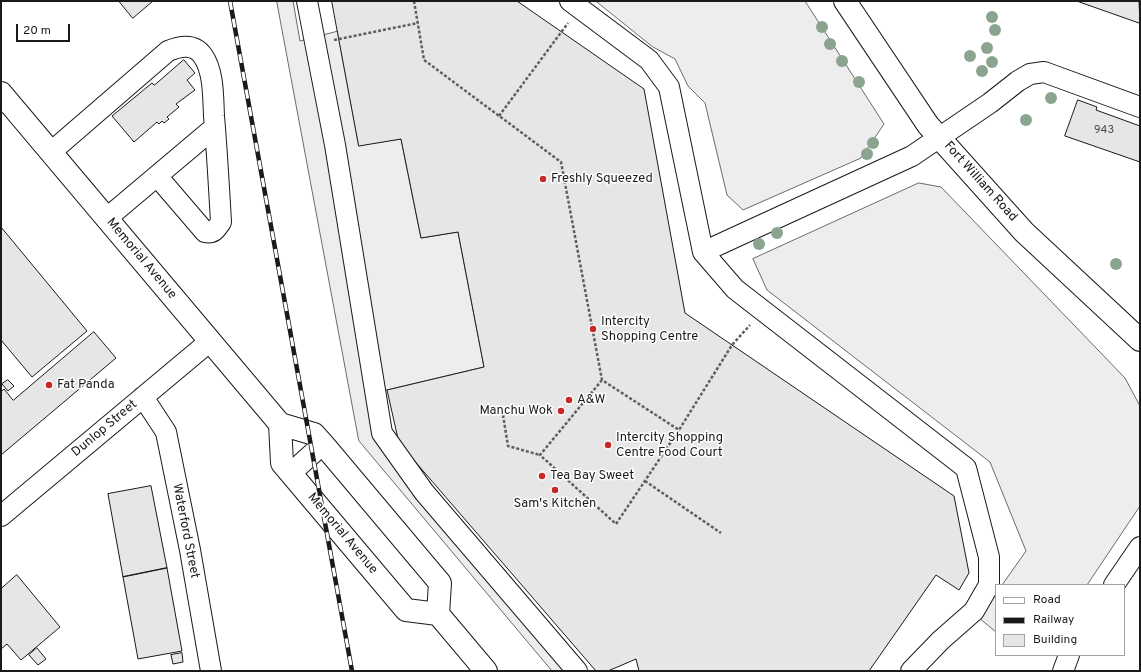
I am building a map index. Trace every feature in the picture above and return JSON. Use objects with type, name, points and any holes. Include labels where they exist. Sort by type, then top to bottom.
[{"type":"main road","name":"Fort William Road","points":[[845,1],[928,125],[1024,232],[1140,340]]},
{"type":"main road","name":"Memorial Avenue","points":[[1,93],[280,424],[282,463],[406,610],[438,614]]},
{"type":"main road","points":[[280,424],[314,434],[440,583],[438,614],[486,671]]},
{"type":"street","points":[[307,1],[335,145],[382,433],[424,492],[577,671]]},
{"type":"street","points":[[575,4],[649,60],[669,87],[703,252],[735,289],[966,468],[989,557],[989,585],[974,611],[941,640],[911,671]]},
{"type":"street","points":[[51,152],[168,51],[180,46],[194,48],[203,56],[211,74],[220,222],[215,231],[210,233],[205,232],[157,176]]},
{"type":"street","points":[[703,252],[912,156],[941,138],[1018,81],[1030,74],[1044,72],[1140,107]]},
{"type":"street","points":[[107,218],[215,127]]},
{"type":"street","name":"Dunlop Street","points":[[1,516],[210,342]]},
{"type":"street","name":"Waterford Street","points":[[143,398],[166,432],[190,550],[210,671]]},
{"type":"street","points":[[291,473],[323,444]]},
{"type":"street","points":[[1115,584],[1140,547]]},
{"type":"street","points":[[1063,671],[1069,656]]},
{"type":"path","points":[[414,1],[424,60],[561,162],[602,380],[679,430]]},
{"type":"path","points":[[499,116],[575,4]]},
{"type":"path","points":[[315,45],[418,23]]},
{"type":"path","points":[[503,415],[508,446],[540,455],[616,524],[679,430],[732,345],[763,311]]},
{"type":"path","points":[[540,455],[602,380]]},
{"type":"path","points":[[645,481],[721,534]]},
{"type":"shaded area","points":[[277,1],[293,1],[300,41],[338,31],[359,145],[401,139],[421,238],[458,232],[484,367],[387,390],[368,384],[378,433],[578,671],[552,671],[359,441]]},
{"type":"shaded area","points":[[596,1],[805,1],[884,124],[861,158],[743,210],[727,195],[705,103],[688,86],[675,59],[653,47]]},
{"type":"shaded area","points":[[919,183],[941,187],[1125,378],[1140,406],[1140,506],[1088,584],[1003,584],[1026,551],[990,462],[767,290],[753,259]]},
{"type":"shaded area","points":[[995,594],[995,631],[979,618]]},
{"type":"building","points":[[119,1],[153,1],[133,18]]},
{"type":"building","name":"Intercity Shopping Centre","points":[[332,1],[517,1],[644,89],[685,313],[954,496],[969,573],[959,590],[936,575],[869,671],[639,671],[636,659],[608,671],[596,671],[399,443],[387,390],[484,367],[458,232],[421,238],[401,139],[359,146]]},
{"type":"building","points":[[1077,1],[1139,1],[1140,23]]},
{"type":"building","points":[[184,60],[195,73],[187,80],[195,90],[176,104],[179,107],[167,117],[169,119],[164,123],[162,121],[159,124],[157,122],[134,142],[112,116],[152,83],[154,85]]},
{"type":"building","points":[[1078,100],[1097,107],[1096,110],[1140,126],[1140,162],[1065,136]]},
{"type":"building","points":[[1,227],[87,331],[32,377],[1,340]]},
{"type":"building","points":[[94,332],[116,358],[1,455],[1,392],[4,389],[13,400]]},
{"type":"building","points":[[8,380],[14,386],[8,391],[2,384]]},
{"type":"building","points":[[151,486],[167,568],[123,577],[108,494]]},
{"type":"building","points":[[167,568],[182,651],[138,659],[123,577]]},
{"type":"building","points":[[17,575],[60,627],[21,660],[7,644],[1,649],[1,589]]},
{"type":"building","points":[[37,648],[46,659],[38,665],[29,655]]},
{"type":"building","points":[[182,653],[183,662],[173,664],[171,655]]},
{"type":"railway","points":[[230,1],[352,671]]},
{"type":"place","name":"Freshly Squeezed","points":[[543,179]]},
{"type":"place","name":"Intercity Shopping Centre","points":[[593,329]]},
{"type":"place","name":"Fat Panda","points":[[49,385]]},
{"type":"place","name":"A&W","points":[[569,400]]},
{"type":"place","name":"Manchu Wok","points":[[561,411]]},
{"type":"place","name":"Intercity Shopping Centre Food Court","points":[[608,445]]},
{"type":"place","name":"Tea Bay Sweet","points":[[542,476]]},
{"type":"place","name":"Sam's Kitchen","points":[[555,490]]}]
